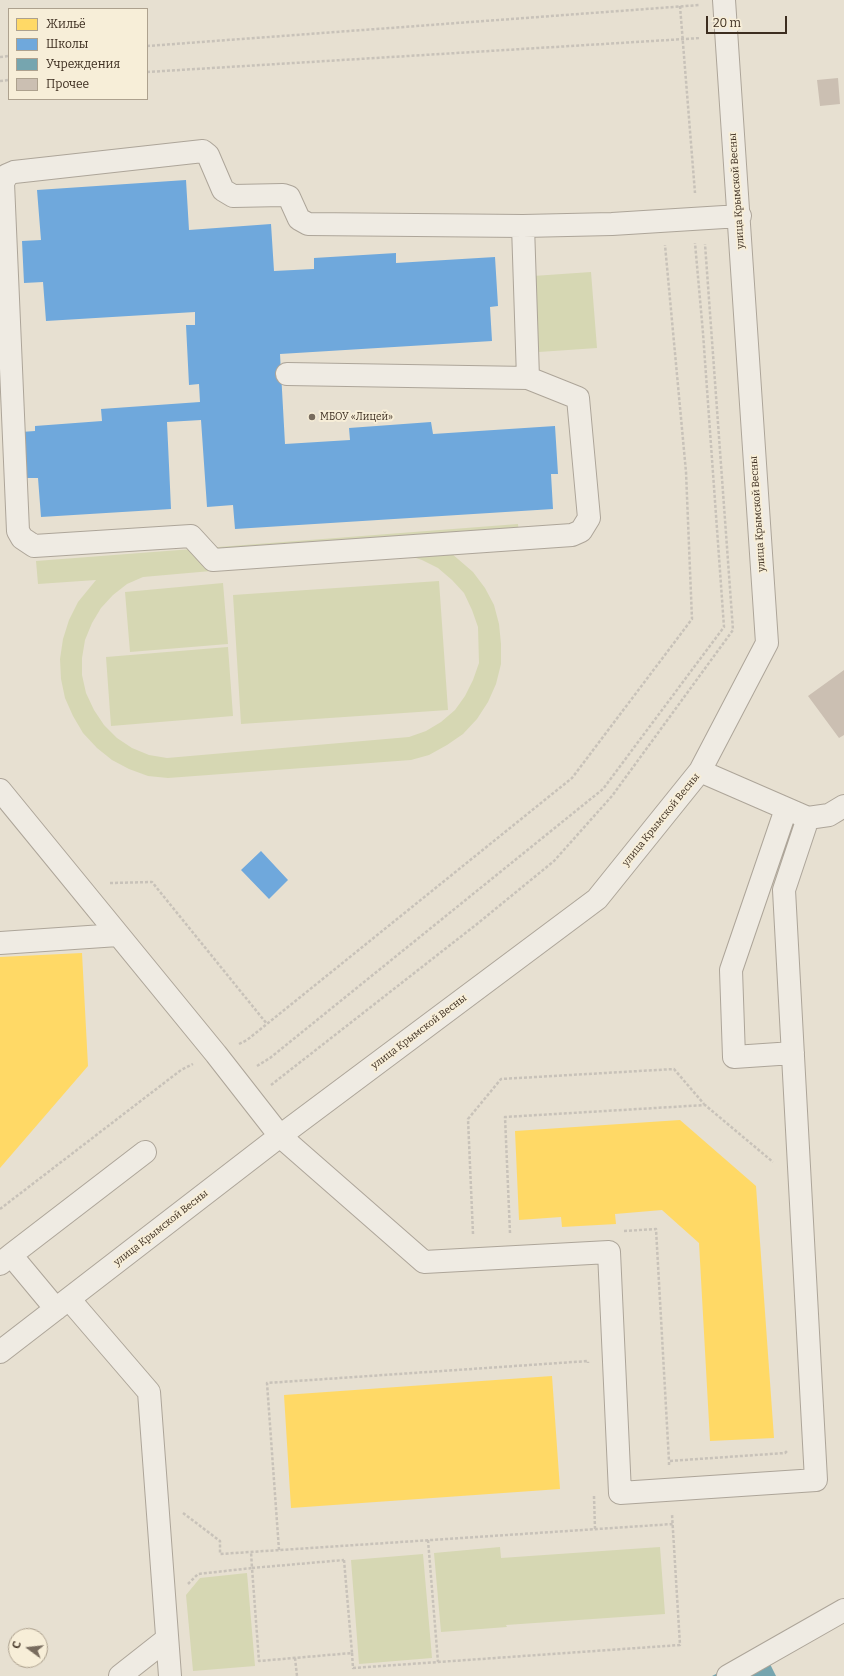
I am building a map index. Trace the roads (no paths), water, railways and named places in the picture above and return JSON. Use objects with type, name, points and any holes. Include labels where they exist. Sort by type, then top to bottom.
[{"type":"street","name":"улица Крымской Весны","points":[[0,1352],[280,1136],[597,899],[700,771],[766,643],[740,216],[724,2]]},
{"type":"street","points":[[287,374],[528,378],[578,398],[589,518],[581,531],[572,535],[213,560],[191,536],[34,546],[22,538],[18,531],[2,182],[7,175],[14,172],[203,151],[208,155],[223,190],[233,196],[289,196],[299,219],[308,224],[524,226],[697,225],[740,216]]},
{"type":"street","points":[[524,226],[528,378]]},
{"type":"street","points":[[700,771],[808,818],[837,810]]},
{"type":"street","points":[[0,790],[216,1054],[280,1136],[424,1262],[609,1252],[620,1493],[816,1480],[784,890],[808,818]]},
{"type":"street","points":[[786,809],[731,970],[731,978],[734,1057],[793,1053]]},
{"type":"street","points":[[0,943],[118,935]]},
{"type":"street","points":[[145,1152],[6,1259],[63,1304],[149,1392],[170,1676]]},
{"type":"street","points":[[728,1676],[844,1610]]},
{"type":"street","points":[[120,1676],[167,1639]]},
{"type":"place","name":"МБОУ «Лицей»","points":[[312,417]]}]
